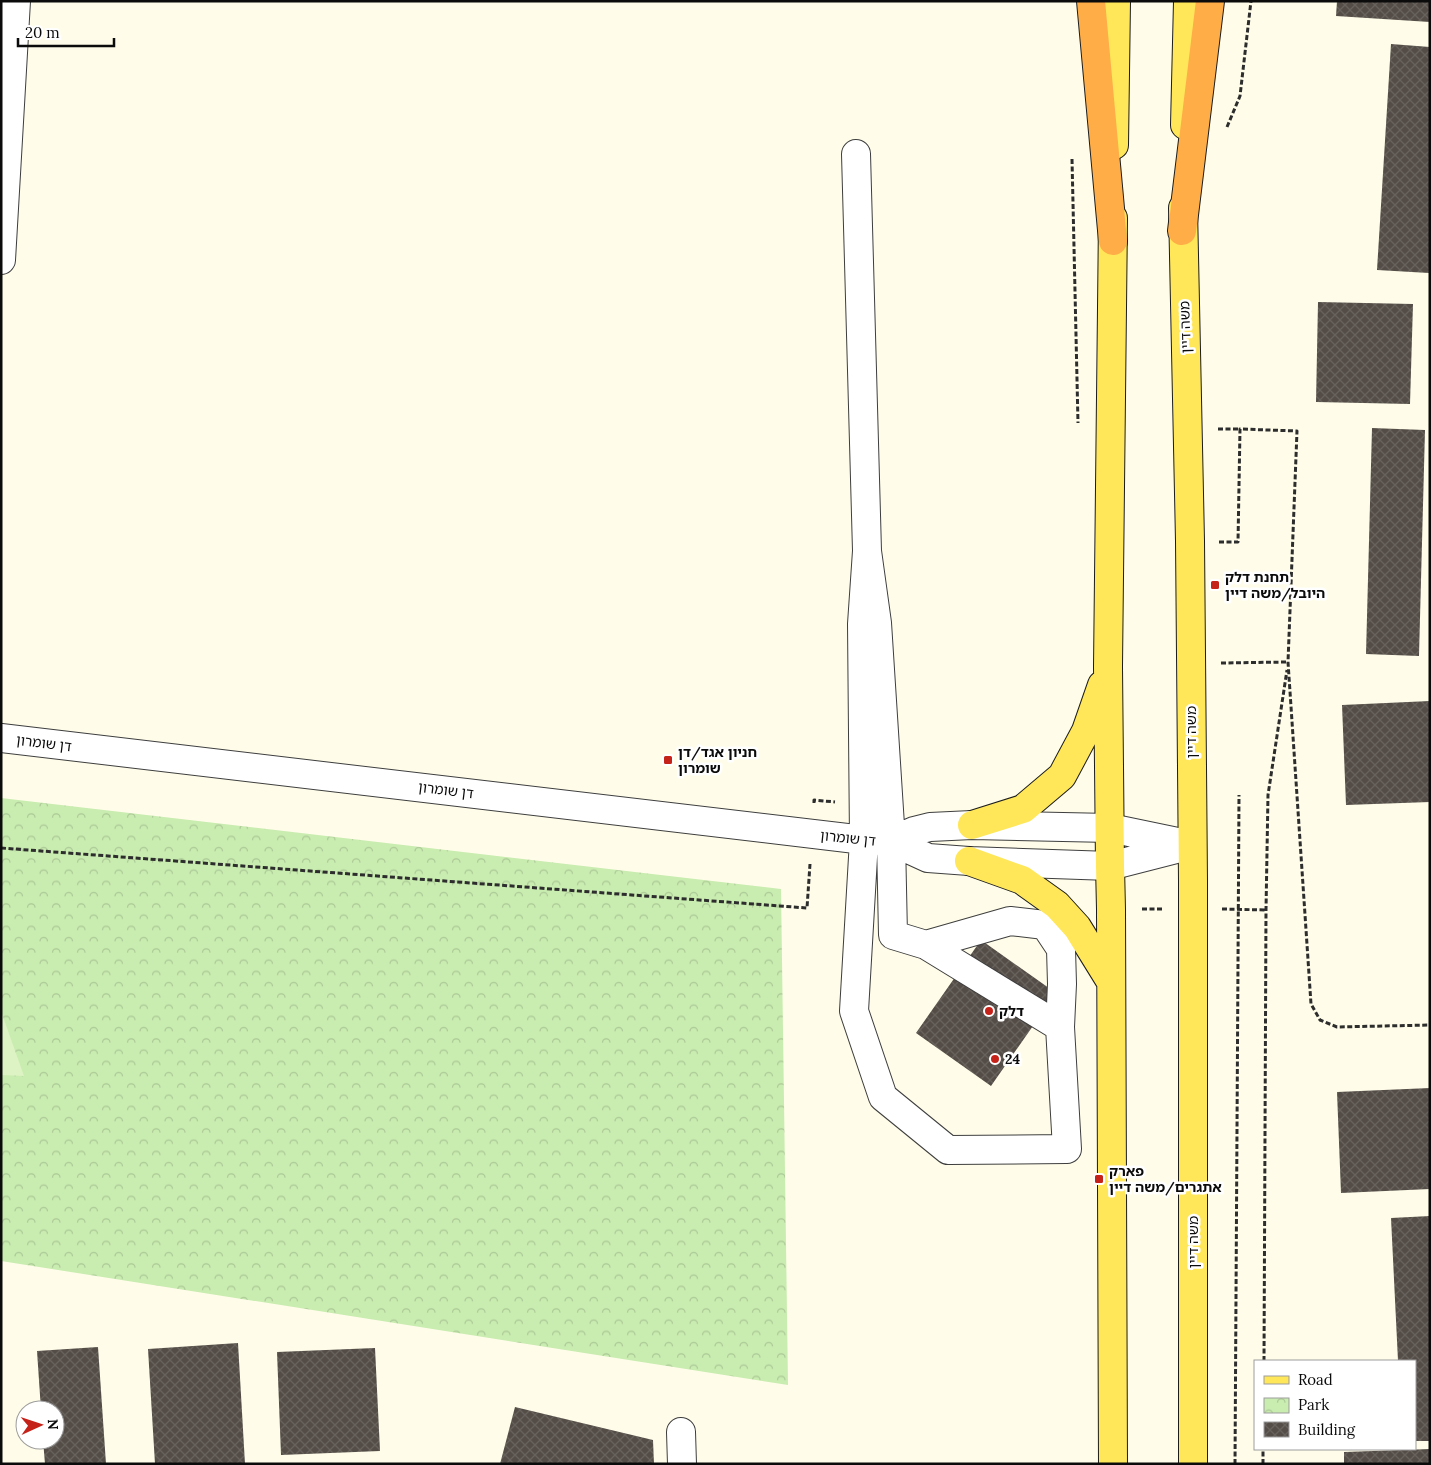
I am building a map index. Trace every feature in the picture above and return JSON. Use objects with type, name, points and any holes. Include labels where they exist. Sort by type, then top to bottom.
[{"type":"highway","points":[[1091,1],[1113,241]]},
{"type":"highway","points":[[1182,231],[1210,1]]},
{"type":"main road","points":[[1112,1464],[1111,909],[1108,667],[1116,1]]},
{"type":"main road","name":"משה דיין","points":[[1188,1],[1182,231],[1190,542],[1191,664],[1192,1464]]},
{"type":"main road","points":[[972,825],[1023,809],[1062,776],[1086,731],[1108,667]]},
{"type":"main road","points":[[969,861],[1022,880],[1056,905],[1077,927],[1111,982]]},
{"type":"street","points":[[1,260],[16,1]]},
{"type":"street","points":[[856,154],[867,551],[862,624],[864,805],[877,841],[893,935],[926,945],[1060,1027]]},
{"type":"street","points":[[867,551],[878,624],[877,841],[854,1011],[883,1097],[948,1150],[1067,1150],[1060,1027],[1061,949],[1045,925],[1010,921],[926,945]]},
{"type":"street","name":"דן שומרון","points":[[1,738],[877,841],[928,858],[1110,866],[1192,845]]},
{"type":"street","name":"דן שומרון","points":[[877,841],[930,827],[972,825],[1110,828],[1192,845]]},
{"type":"street","points":[[681,1432],[682,1464]]},
{"type":"path","points":[[1072,153],[1078,429]]},
{"type":"path","points":[[1190,542],[1238,542],[1240,429],[1297,431],[1288,662],[1311,1004],[1320,1020],[1337,1027],[1430,1025]]},
{"type":"path","points":[[1191,664],[1288,662]]},
{"type":"path","points":[[1264,1360],[1268,795],[1288,662]]},
{"type":"path","points":[[1235,1464],[1239,795]]},
{"type":"path","points":[[1,848],[807,908],[814,800],[864,805]]},
{"type":"path","points":[[1263,1450],[1263,1464]]},
{"type":"green space","points":[[1,798],[781,889],[788,1385],[1,1261]]},
{"type":"green space","points":[[1,1011],[24,1076],[1,1075]]},
{"type":"building","points":[[1337,1],[1430,1],[1430,22],[1336,16]]},
{"type":"building","points":[[1391,44],[1430,47],[1429,273],[1377,270]]},
{"type":"building","points":[[1318,302],[1413,304],[1410,404],[1316,402]]},
{"type":"building","points":[[1372,428],[1425,430],[1419,656],[1366,654]]},
{"type":"building","points":[[1430,701],[1430,802],[1346,805],[1342,705]]},
{"type":"building","points":[[981,940],[1056,993],[991,1086],[916,1033]]},
{"type":"building","points":[[1430,1088],[1430,1189],[1341,1193],[1337,1092]]},
{"type":"building","points":[[1430,1216],[1430,1441],[1416,1441],[1416,1360],[1398,1360],[1391,1218]]},
{"type":"building","points":[[238,1343],[245,1464],[155,1464],[148,1349]]},
{"type":"building","points":[[98,1347],[106,1464],[45,1464],[44,1450],[65,1450],[65,1400],[40,1400],[37,1351]]},
{"type":"building","points":[[375,1348],[380,1451],[281,1455],[277,1352]]},
{"type":"building","points":[[515,1407],[653,1440],[654,1464],[500,1464]]},
{"type":"building","points":[[1430,1449],[1430,1464],[1344,1464],[1344,1452]]},
{"type":"place","name":"תחנת דלק היובל/משה דיין","points":[[1215,585]]},
{"type":"place","name":"חניון אגד/דן שומרון","points":[[668,760]]},
{"type":"place","name":"דלק","points":[[989,1011]]},
{"type":"place","name":"24","points":[[995,1059]]},
{"type":"place","name":"פארק אתגרים/משה דיין","points":[[1099,1179]]}]
